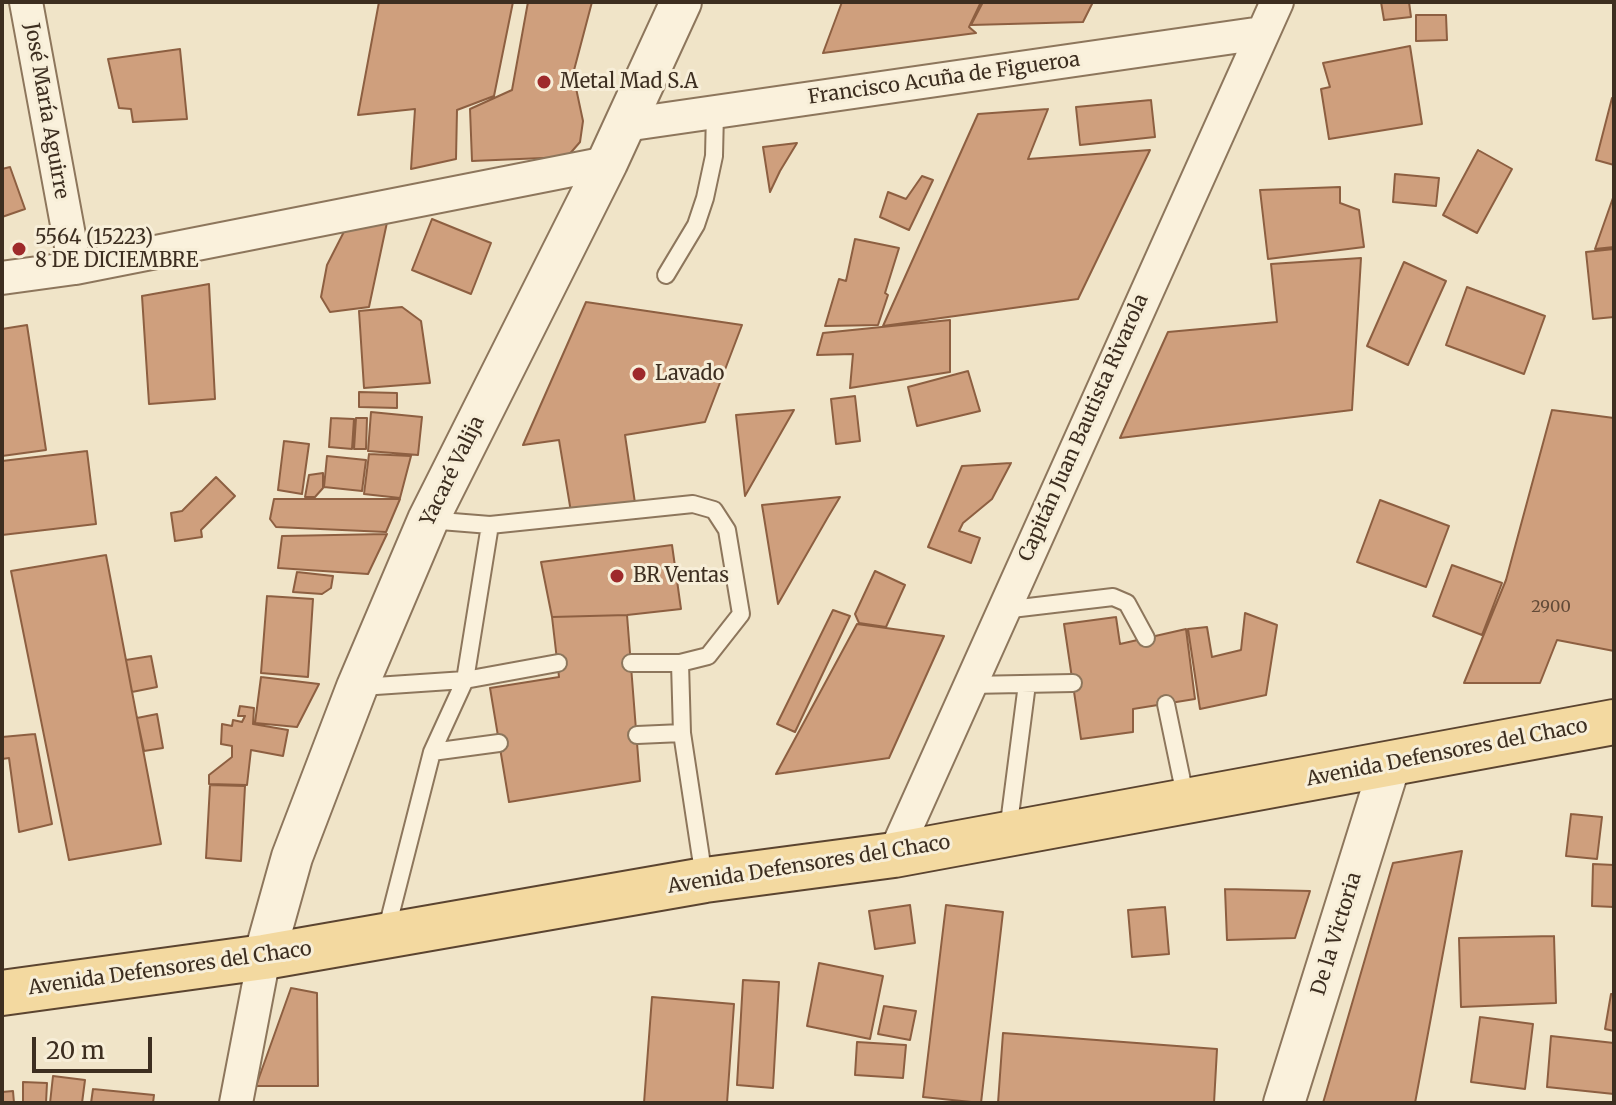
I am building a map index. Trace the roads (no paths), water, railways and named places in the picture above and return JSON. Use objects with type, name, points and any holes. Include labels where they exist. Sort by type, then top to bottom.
[{"type":"main road","name":"Avenida Defensores del Chaco","points":[[2,993],[264,957],[705,880],[894,855],[1614,722]]},
{"type":"street","name":"José María Aguirre","points":[[26,2],[75,268]]},
{"type":"street","name":"Yacaré Valija","points":[[264,957],[292,857],[357,687],[428,520],[607,163],[681,2]]},
{"type":"street","name":"Capitán Juan Bautista Rivarola","points":[[894,855],[1001,610],[1277,2]]},
{"type":"street","name":"Francisco Acuña de Figueroa","points":[[625,125],[1262,33]]},
{"type":"street","points":[[2,278],[75,268],[607,163]]},
{"type":"street","name":"De la Victoria","points":[[1284,1103],[1390,764]]},
{"type":"street","points":[[236,1103],[264,957]]},
{"type":"lane","points":[[666,275],[696,225],[705,198],[714,156],[715,112]]},
{"type":"lane","points":[[428,520],[490,525],[693,504],[714,510],[727,530],[741,614],[708,656],[680,663],[631,663]]},
{"type":"lane","points":[[385,935],[432,752],[465,680],[490,525]]},
{"type":"lane","points":[[1001,610],[1113,597],[1127,603],[1146,638]]},
{"type":"lane","points":[[357,687],[465,680],[558,663]]},
{"type":"lane","points":[[680,663],[682,733],[705,880]]},
{"type":"lane","points":[[970,685],[1073,683]]},
{"type":"lane","points":[[1008,833],[1027,684]]},
{"type":"lane","points":[[1166,704],[1187,802]]},
{"type":"lane","points":[[637,735],[682,733]]},
{"type":"lane","points":[[432,752],[499,743]]},
{"type":"place","name":"Metal Mad S.A","points":[[544,82]]},
{"type":"place","name":"5564 (15223) 8 DE DICIEMBRE","points":[[19,249]]},
{"type":"place","name":"Lavado","points":[[639,374]]},
{"type":"place","name":"BR Ventas","points":[[617,576]]}]
